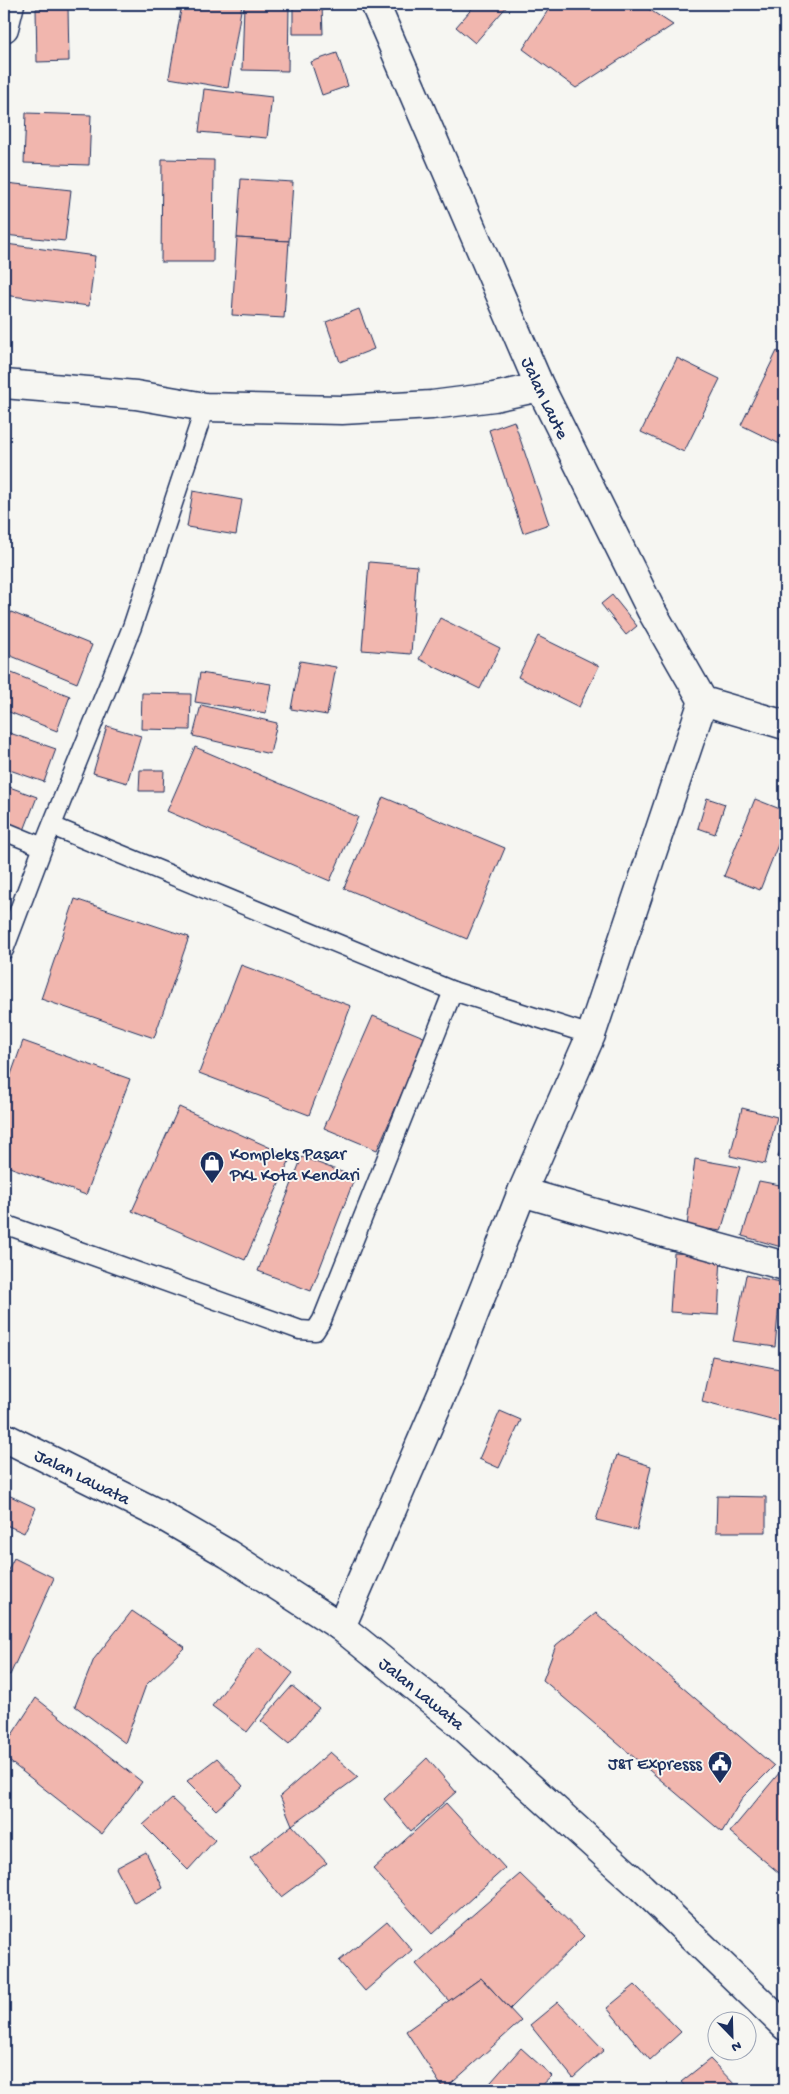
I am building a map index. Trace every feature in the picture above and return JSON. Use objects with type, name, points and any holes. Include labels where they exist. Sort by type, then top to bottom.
[{"type":"street","points":[[4,28],[10,4]]},
{"type":"street","name":"Jalan Laute","points":[[375,4],[540,387],[647,601],[703,701]]},
{"type":"street","points":[[4,384],[136,395],[205,407],[342,410],[432,405],[494,397],[540,387]]},
{"type":"street","points":[[341,1627],[449,1378],[522,1192],[591,1035],[703,701],[785,726]]},
{"type":"street","points":[[522,1192],[785,1266]]},
{"type":"street","name":"Jalan Lawata","points":[[4,1437],[161,1515],[228,1554],[341,1627],[464,1727],[641,1887],[785,2026]]},
{"type":"lane","points":[[4,950],[43,847],[132,628],[205,407]]},
{"type":"lane","points":[[52,826],[453,991],[591,1035]]},
{"type":"lane","points":[[4,831],[43,847]]},
{"type":"lane","points":[[4,1224],[300,1330],[316,1331],[453,991]]},
{"type":"building","points":[[182,4],[242,4],[228,88],[169,78]]},
{"type":"building","points":[[244,4],[289,4],[288,71],[242,70]]},
{"type":"building","points":[[476,4],[509,4],[475,43],[456,27]]},
{"type":"building","points":[[552,4],[641,4],[673,25],[576,88],[523,49]]},
{"type":"building","points":[[322,6],[323,34],[293,34],[293,7]]},
{"type":"building","points":[[68,8],[69,61],[37,62],[36,9]]},
{"type":"building","points":[[337,53],[348,86],[322,95],[311,62]]},
{"type":"building","points":[[204,89],[272,97],[267,138],[199,132]]},
{"type":"building","points":[[26,113],[91,115],[89,165],[24,163]]},
{"type":"building","points":[[162,159],[214,160],[213,262],[161,262]]},
{"type":"building","points":[[241,179],[293,182],[289,241],[237,238]]},
{"type":"building","points":[[6,183],[71,190],[65,241],[4,235]]},
{"type":"building","points":[[237,238],[289,241],[284,318],[232,315]]},
{"type":"building","points":[[6,244],[95,256],[89,306],[4,295]]},
{"type":"building","points":[[359,309],[374,349],[340,362],[326,322]]},
{"type":"building","points":[[777,351],[785,355],[784,446],[741,425]]},
{"type":"building","points":[[677,358],[720,379],[684,452],[641,432]]},
{"type":"building","points":[[514,421],[549,524],[523,533],[489,430]]},
{"type":"building","points":[[193,491],[242,500],[236,535],[187,527]]},
{"type":"building","points":[[369,562],[417,566],[411,654],[362,650]]},
{"type":"building","points":[[612,595],[637,626],[626,635],[601,604]]},
{"type":"building","points":[[4,611],[16,616],[4,644]]},
{"type":"building","points":[[11,612],[92,645],[77,683],[4,653],[4,631]]},
{"type":"building","points":[[440,618],[500,648],[480,689],[419,659]]},
{"type":"building","points":[[538,636],[599,666],[579,707],[518,677]]},
{"type":"building","points":[[300,661],[336,667],[327,715],[291,709]]},
{"type":"building","points":[[4,670],[70,696],[57,731],[4,710]]},
{"type":"building","points":[[200,673],[271,684],[266,713],[195,702]]},
{"type":"building","points":[[142,693],[191,694],[190,730],[141,729]]},
{"type":"building","points":[[201,705],[277,723],[270,754],[193,736]]},
{"type":"building","points":[[107,726],[141,736],[127,783],[93,773]]},
{"type":"building","points":[[4,731],[56,749],[44,782],[4,768]]},
{"type":"building","points":[[195,747],[358,817],[330,881],[167,811]]},
{"type":"building","points":[[140,770],[164,770],[163,791],[139,791]]},
{"type":"building","points":[[4,785],[37,797],[23,833],[4,825]]},
{"type":"building","points":[[383,797],[505,848],[467,939],[344,888]]},
{"type":"building","points":[[707,798],[725,804],[715,834],[698,828]]},
{"type":"building","points":[[755,799],[785,811],[785,827],[760,890],[724,876]]},
{"type":"building","points":[[75,899],[189,937],[154,1038],[41,999]]},
{"type":"building","points":[[241,965],[351,1006],[309,1115],[199,1073]]},
{"type":"building","points":[[373,1016],[426,1038],[377,1150],[324,1128]]},
{"type":"building","points":[[23,1041],[130,1079],[86,1195],[4,1165],[4,1094]]},
{"type":"building","name":"Kompleks Pasar PKL Kota Kendari","points":[[179,1107],[291,1157],[245,1260],[132,1211]]},
{"type":"building","points":[[742,1108],[777,1117],[765,1164],[730,1156]]},
{"type":"building","points":[[785,1133],[785,1160],[778,1157]]},
{"type":"building","points":[[302,1157],[355,1177],[311,1291],[258,1271]]},
{"type":"building","points":[[695,1159],[740,1167],[721,1231],[687,1226]]},
{"type":"building","points":[[759,1181],[785,1186],[785,1248],[742,1236]]},
{"type":"building","points":[[674,1253],[721,1255],[718,1315],[670,1312]]},
{"type":"building","points":[[746,1275],[781,1282],[775,1347],[733,1341]]},
{"type":"building","points":[[712,1356],[785,1370],[785,1385],[779,1422],[702,1402]]},
{"type":"building","points":[[500,1411],[521,1420],[499,1468],[479,1459]]},
{"type":"building","points":[[617,1455],[651,1466],[637,1530],[596,1520]]},
{"type":"building","points":[[4,1493],[36,1508],[24,1533],[4,1524]]},
{"type":"building","points":[[717,1496],[766,1497],[766,1532],[716,1532]]},
{"type":"building","points":[[14,1558],[54,1578],[10,1675],[4,1673],[4,1578]]},
{"type":"building","points":[[132,1611],[185,1647],[146,1685],[125,1743],[75,1706],[94,1659]]},
{"type":"building","points":[[596,1613],[774,1766],[743,1797],[722,1832],[543,1680],[556,1645]]},
{"type":"building","points":[[258,1647],[293,1673],[247,1732],[212,1706]]},
{"type":"building","points":[[292,1686],[319,1708],[289,1744],[261,1721]]},
{"type":"building","points":[[36,1698],[142,1782],[102,1834],[4,1757],[4,1747]]},
{"type":"building","points":[[330,1752],[358,1777],[292,1825],[280,1796]]},
{"type":"building","points":[[217,1758],[243,1786],[216,1810],[187,1781]]},
{"type":"building","points":[[427,1758],[456,1792],[411,1831],[384,1799]]},
{"type":"building","points":[[780,1772],[785,1776],[785,1878],[730,1832]]},
{"type":"building","points":[[172,1799],[215,1840],[188,1870],[143,1825]]},
{"type":"building","points":[[446,1803],[505,1868],[432,1934],[373,1869]]},
{"type":"building","points":[[292,1825],[327,1863],[281,1897],[250,1858]]},
{"type":"building","points":[[146,1852],[163,1888],[134,1903],[116,1868]]},
{"type":"building","points":[[520,1874],[584,1936],[510,2009],[481,1978],[449,2001],[416,1964]]},
{"type":"building","points":[[387,1921],[412,1950],[365,1991],[339,1961]]},
{"type":"building","points":[[481,1978],[521,2021],[444,2090],[406,2031]]},
{"type":"building","points":[[635,1985],[681,2032],[650,2060],[607,2008]]},
{"type":"building","points":[[558,2002],[604,2050],[573,2078],[530,2025]]},
{"type":"building","points":[[521,2048],[552,2076],[537,2090],[484,2090]]},
{"type":"building","points":[[706,2062],[713,2062],[740,2090],[688,2090],[681,2082]]},
{"type":"place","name":"Kompleks Pasar PKL Kota Kendari","points":[[212,1184]]},
{"type":"place","name":"J&T Expresss","points":[[720,1784]]}]
